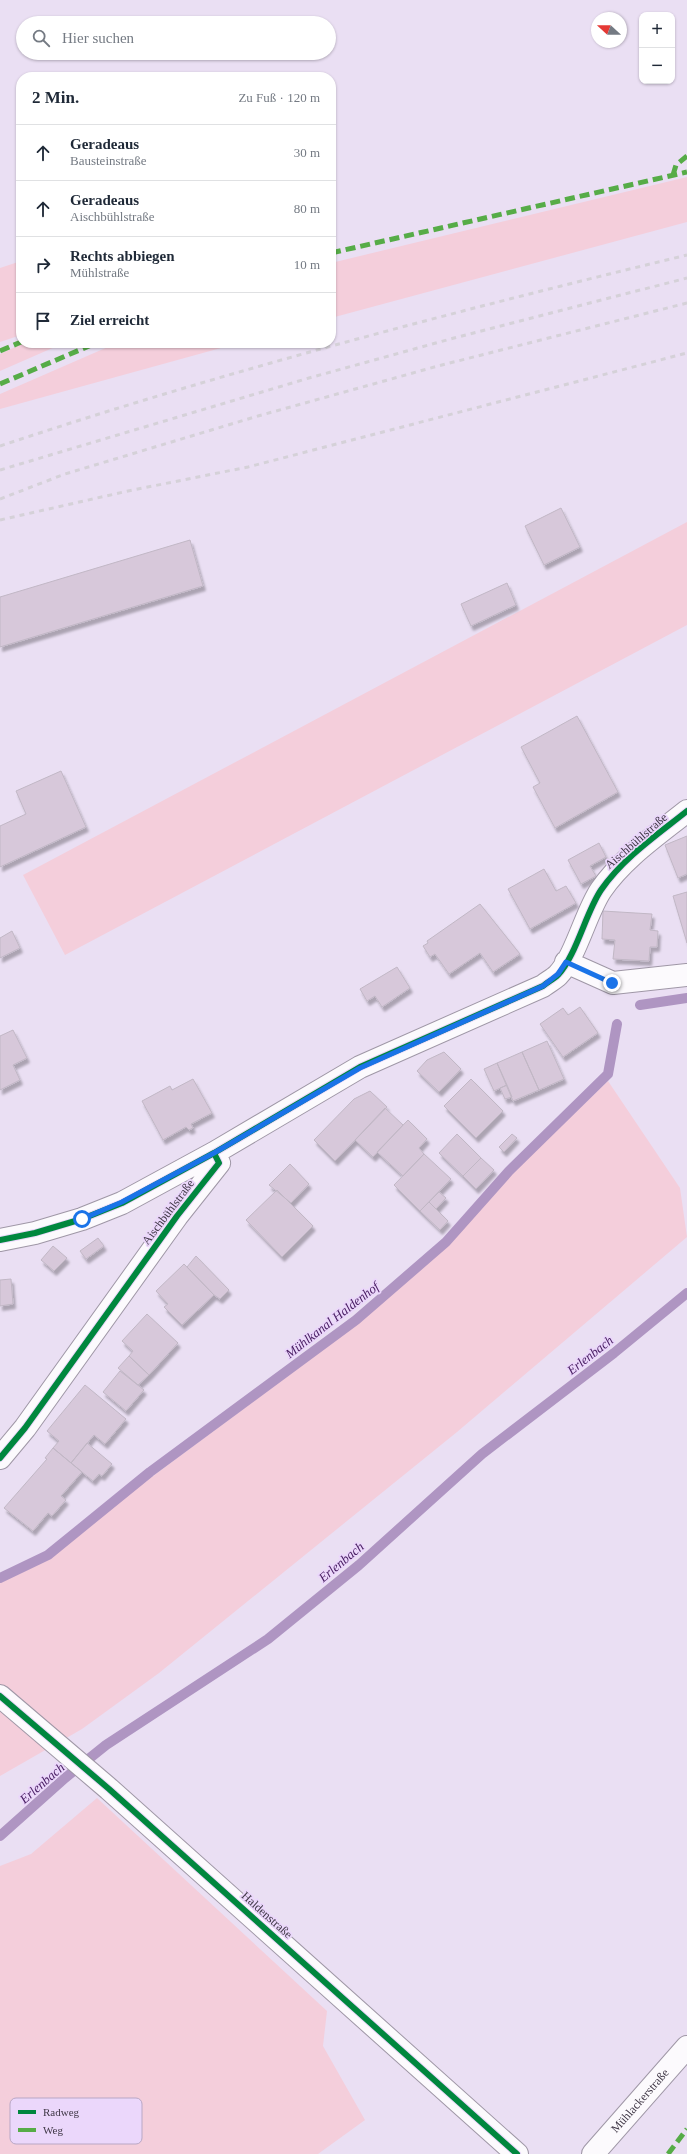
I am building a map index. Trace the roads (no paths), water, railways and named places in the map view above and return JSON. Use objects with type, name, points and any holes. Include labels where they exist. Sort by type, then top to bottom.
[{"type":"street","name":"Aischbühlstraße","points":[[0,1458],[25,1428],[177,1216],[219,1163],[214,1153],[360,1068],[543,986],[558,974],[566,962],[600,892],[611,876],[624,863],[687,811]]},
{"type":"street","points":[[566,962],[612,983],[687,976]]},
{"type":"street","points":[[0,1240],[35,1233],[82,1219],[122,1202],[214,1153]]},
{"type":"street","name":"Haldenstraße","points":[[0,1696],[109,1789],[517,2154]]},
{"type":"street","name":"Mühlackerstraße","points":[[593,2154],[687,2047]]},
{"type":"waterway","name":"Mühlkanal Haldenhof","points":[[640,1005],[687,998]]},
{"type":"waterway","name":"Mühlkanal Haldenhof","points":[[0,1578],[48,1555],[150,1472],[356,1320],[446,1242],[509,1171],[608,1074],[617,1024]]},
{"type":"waterway","name":"Erlenbach","points":[[0,1836],[65,1778],[106,1745],[268,1639],[359,1565],[482,1454],[614,1353],[687,1293]]},
{"type":"railway","points":[[336,344],[687,255]]},
{"type":"railway","points":[[0,470],[309,378],[454,338],[687,278]]},
{"type":"railway","points":[[0,499],[65,474],[258,416],[438,366],[687,303]]},
{"type":"railway","points":[[0,446],[170,392],[323,348]]},
{"type":"railway","points":[[0,520],[128,491],[248,467],[687,353]]}]
